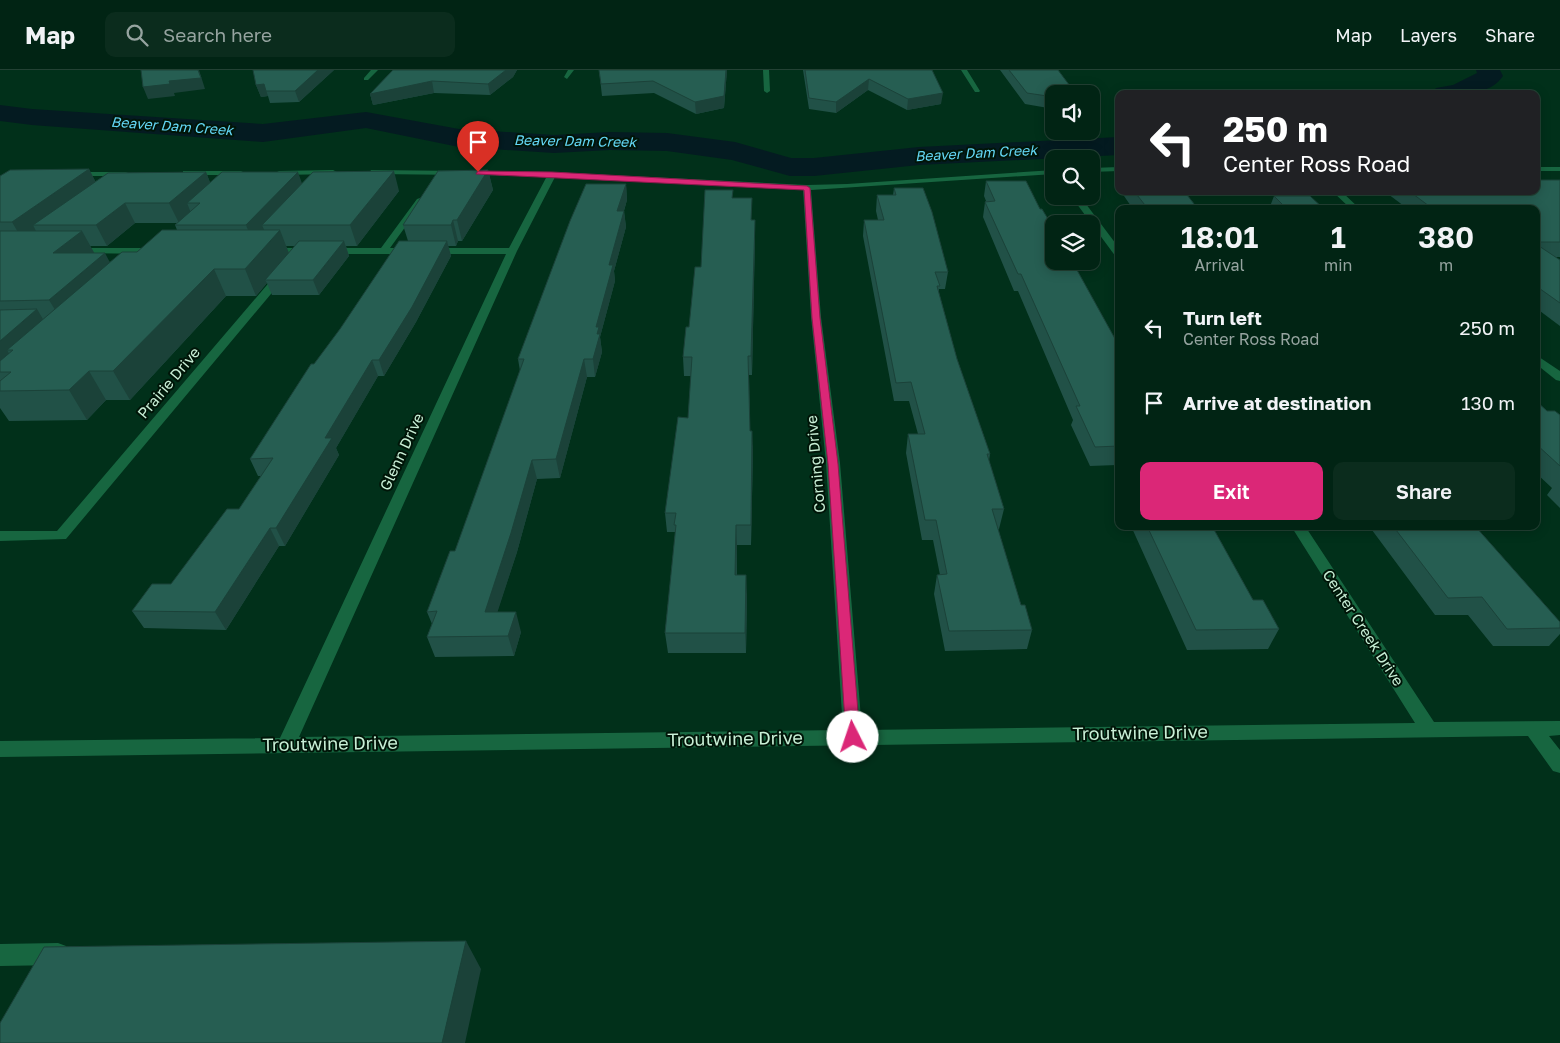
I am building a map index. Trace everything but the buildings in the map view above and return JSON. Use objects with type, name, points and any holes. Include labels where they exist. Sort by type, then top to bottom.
[{"type":"street","points":[[366,79],[375,70]]},
{"type":"street","points":[[567,77],[571,70]]},
{"type":"street","points":[[766,70],[767,92]]},
{"type":"street","points":[[964,70],[977,91]]},
{"type":"street","points":[[1100,170],[1115,169]]},
{"type":"street","points":[[1540,169],[1560,169]]},
{"type":"street","points":[[368,172],[438,175],[552,174],[807,188],[847,187],[1045,173]]},
{"type":"street","points":[[174,174],[248,173],[228,186]]},
{"type":"street","points":[[272,173],[332,175]]},
{"type":"street","points":[[65,174],[134,174],[119,185]]},
{"type":"street","name":"Glenn Drive","points":[[286,745],[512,251],[552,174]]},
{"type":"street","name":"Corning Drive","points":[[807,188],[816,318],[833,464],[853,737]]},
{"type":"street","points":[[384,250],[424,195]]},
{"type":"street","points":[[1340,195],[1352,205]]},
{"type":"street","points":[[1082,205],[1115,250]]},
{"type":"street","points":[[262,247],[302,250],[512,251]]},
{"type":"street","points":[[68,251],[162,249],[142,264]]},
{"type":"street","name":"Prairie Drive","points":[[0,536],[61,536],[302,250]]},
{"type":"street","points":[[1540,361],[1560,377]]},
{"type":"street","name":"Center Creek Drive","points":[[1301,530],[1429,729]]},
{"type":"street","points":[[1533,728],[1560,765]]},
{"type":"street","name":"Troutwine Drive","points":[[0,749],[1560,728]]},
{"type":"street","points":[[0,955],[79,954]]},
{"type":"waterway","name":"Beaver Dam Creek","points":[[1462,90],[1491,76],[1488,70]]},
{"type":"waterway","name":"Beaver Dam Creek","points":[[0,113],[32,117],[263,133],[366,120],[459,138],[554,144],[610,141],[667,142],[735,151],[790,167],[814,167],[919,156],[1115,146]]},
{"type":"route","points":[[478,172],[552,174],[807,188],[816,318],[833,464],[853,737]]}]
